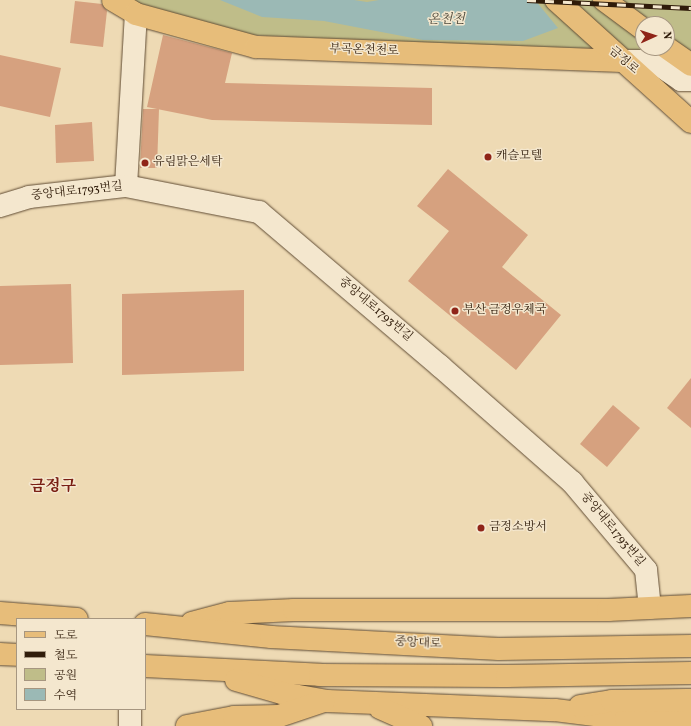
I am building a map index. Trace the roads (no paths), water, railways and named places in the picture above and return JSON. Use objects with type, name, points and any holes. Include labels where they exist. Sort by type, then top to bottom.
[{"type":"main road","name":"부곡온천천로","points":[[113,0],[136,14],[256,47],[619,57]]},
{"type":"main road","name":"금정로","points":[[556,0],[691,122]]},
{"type":"main road","points":[[604,0],[635,23]]},
{"type":"main road","points":[[632,0],[637,16]]},
{"type":"main road","points":[[179,626],[230,613],[294,610],[650,608],[691,606]]},
{"type":"main road","points":[[0,613],[64,618]]},
{"type":"main road","name":"중앙대로","points":[[146,624],[179,626],[270,637],[499,649],[691,646]]},
{"type":"main road","points":[[0,654],[16,655]]},
{"type":"main road","points":[[146,666],[204,671],[499,676],[691,673]]},
{"type":"main road","points":[[204,671],[282,693],[327,701],[555,710],[626,719],[691,720]]},
{"type":"main road","points":[[555,710],[612,702],[691,700]]},
{"type":"main road","points":[[187,726],[234,717],[279,716],[327,701]]},
{"type":"main road","points":[[368,703],[422,726]]},
{"type":"street","points":[[126,186],[136,14]]},
{"type":"street","points":[[619,57],[653,61],[681,80],[691,80]]},
{"type":"street","name":"중앙대로1793번길","points":[[0,206],[29,197],[126,186],[259,212],[434,360],[572,482],[646,570],[650,608]]},
{"type":"street","points":[[130,710],[130,726]]},
{"type":"water","name":"온천천","points":[[220,0],[354,0],[367,2],[379,0],[535,0],[558,28],[523,41],[423,40],[324,21],[262,17]]},
{"type":"railway","points":[[527,0],[691,8]]},
{"type":"place","name":"캐슬모텔","points":[[488,157]]},
{"type":"place","name":"유림맑은세탁","points":[[145,163]]},
{"type":"place","name":"부산 금정우체국","points":[[455,311]]},
{"type":"place","name":"금정소방서","points":[[481,528]]},
{"type":"district","name":"금정구","points":[[53,487]]}]
